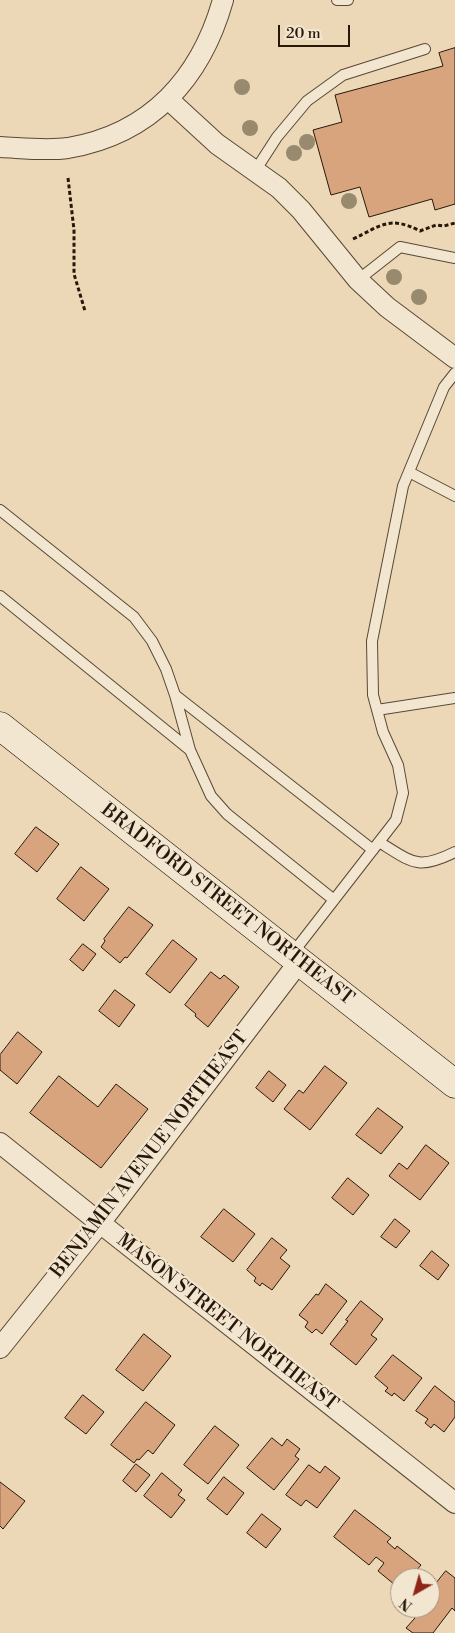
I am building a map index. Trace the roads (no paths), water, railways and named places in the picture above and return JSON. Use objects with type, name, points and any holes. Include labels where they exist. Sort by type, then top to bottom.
[{"type":"street","points":[[0,147],[57,149],[89,144],[119,133],[144,120],[168,99],[190,73],[207,45],[224,0]]},
{"type":"street","points":[[168,99],[217,144],[279,188],[301,210],[358,280],[387,307],[455,358]]},
{"type":"street","name":"BRADFORD STREET NORTHEAST","points":[[0,726],[455,1084]]},
{"type":"street","name":"BENJAMIN AVENUE NORTHEAST","points":[[0,1348],[100,1223],[295,958]]},
{"type":"street","name":"MASON STREET NORTHEAST","points":[[0,1142],[455,1503]]},
{"type":"lane","points":[[337,0],[348,0]]},
{"type":"lane","points":[[255,171],[277,137],[307,102],[343,75],[425,49]]},
{"type":"lane","points":[[358,280],[400,247],[455,258]]},
{"type":"lane","points":[[295,958],[334,900],[396,820],[403,794],[398,766],[383,732],[377,710],[374,695],[372,641],[403,486],[444,387],[455,373]]},
{"type":"lane","points":[[409,472],[455,496]]},
{"type":"lane","points":[[0,510],[134,617],[152,641],[166,669],[190,750],[211,796],[218,805],[334,900]]},
{"type":"lane","points":[[0,596],[190,750]]},
{"type":"lane","points":[[175,695],[376,846],[411,861],[426,864],[455,852]]},
{"type":"lane","points":[[377,710],[455,698]]}]
